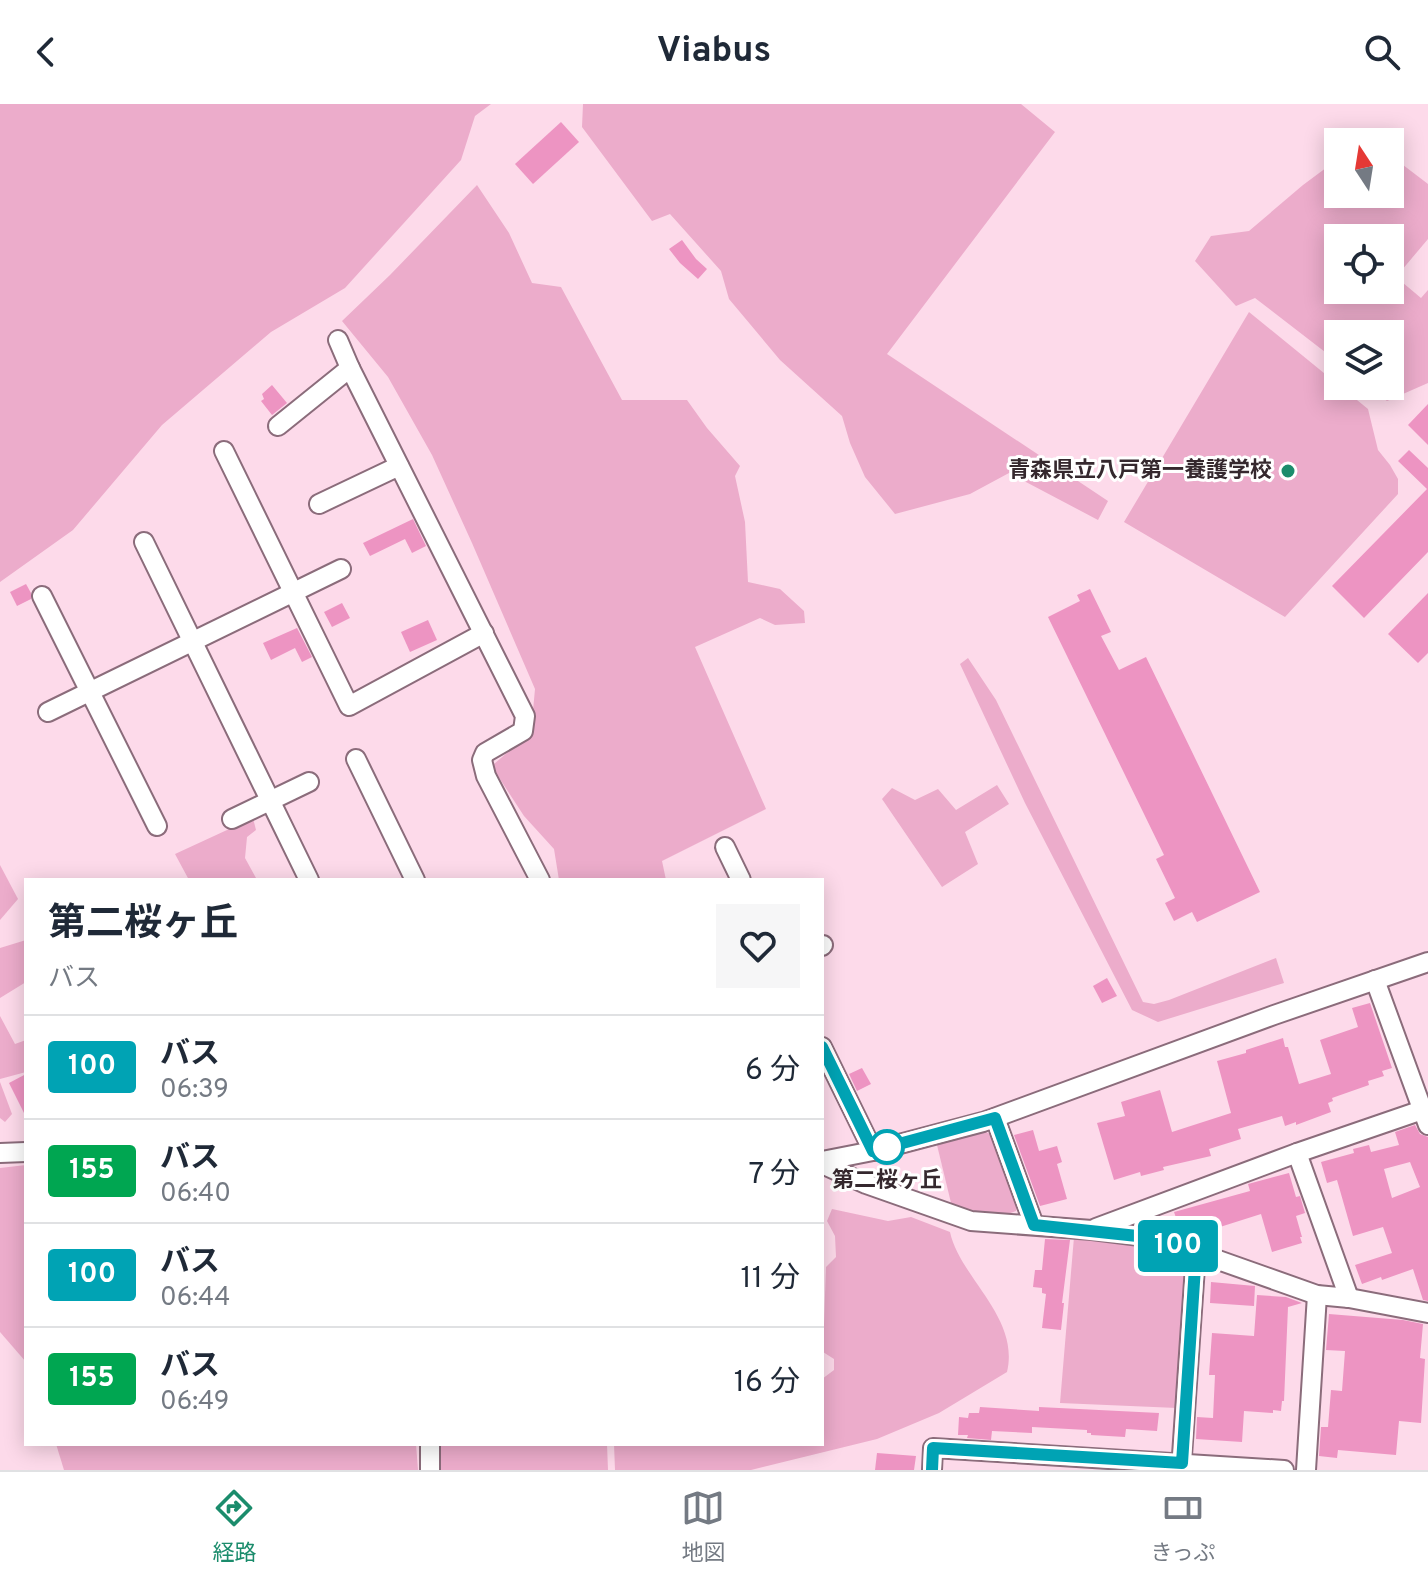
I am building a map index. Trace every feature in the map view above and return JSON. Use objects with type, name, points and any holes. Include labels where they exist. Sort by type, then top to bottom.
[{"type":"street","points":[[338,340],[525,716],[523,731],[485,753],[482,760],[486,776],[539,878]]},
{"type":"street","points":[[278,426],[350,368]]},
{"type":"street","points":[[224,451],[349,706],[484,633]]},
{"type":"street","points":[[319,504],[399,466]]},
{"type":"street","points":[[144,542],[308,878]]},
{"type":"street","points":[[48,712],[341,569]]},
{"type":"street","points":[[42,596],[157,826]]},
{"type":"street","points":[[356,759],[414,878]]},
{"type":"street","points":[[232,819],[309,782]]},
{"type":"street","points":[[725,847],[740,878]]},
{"type":"street","points":[[824,1162],[995,1118],[1428,962]]},
{"type":"street","points":[[1092,1230],[1297,1153],[1426,1114],[1375,980]]},
{"type":"street","points":[[824,1051],[873,1151]]},
{"type":"street","points":[[995,1118],[1034,1225]]},
{"type":"street","points":[[0,1153],[24,1152]]},
{"type":"street","points":[[1297,1153],[1349,1298]]},
{"type":"street","points":[[824,1163],[866,1184],[971,1221],[1156,1238],[1317,1295],[1428,1313]]},
{"type":"street","points":[[1181,1467],[1196,1252]]},
{"type":"street","points":[[1306,1470],[1317,1295]]},
{"type":"street","points":[[430,1446],[430,1470]]},
{"type":"street","points":[[932,1470],[933,1448],[1181,1467],[1284,1470]]},
{"type":"shaded area","points":[[0,104],[491,104],[475,116],[461,160],[345,288],[271,332],[162,425],[73,530],[0,582]]},
{"type":"shaded area","points":[[583,104],[1021,104],[1055,132],[887,354],[1108,501],[1098,520],[1009,473],[970,494],[895,514],[865,477],[842,416],[780,360],[729,299],[721,271],[670,214],[652,221],[582,127]]},
{"type":"shaded area","points":[[1404,166],[1428,184],[1428,239],[1404,268],[1404,224],[1324,224],[1324,304],[1404,304],[1404,284],[1421,298],[1428,290],[1428,383],[1404,394],[1404,320],[1324,320],[1324,351],[1255,298],[1236,306],[1195,261],[1211,236],[1249,231],[1324,169],[1324,208],[1404,208]]},
{"type":"shaded area","points":[[477,185],[509,233],[532,283],[561,287],[622,400],[687,400],[740,466],[735,476],[745,522],[748,582],[780,589],[804,611],[805,623],[775,625],[760,618],[695,647],[766,809],[662,861],[666,878],[559,878],[554,849],[524,816],[496,773],[494,764],[531,732],[535,689],[432,455],[388,377],[342,321]]},
{"type":"shaded area","name":"青森県立八戸第一養護学校","points":[[1249,312],[1324,373],[1324,400],[1357,400],[1368,409],[1378,450],[1398,479],[1398,494],[1285,617],[1124,522]]},
{"type":"shaded area","points":[[968,658],[996,700],[1143,1002],[1154,1004],[1169,1000],[1276,958],[1284,983],[1158,1022],[1132,1010],[1025,803],[960,664]]},
{"type":"shaded area","points":[[997,785],[1009,804],[965,832],[978,864],[942,887],[882,799],[892,788],[915,800],[938,789],[956,810]]},
{"type":"shaded area","points":[[253,818],[256,830],[247,837],[245,858],[256,878],[188,878],[175,854]]},
{"type":"shaded area","points":[[0,865],[18,899],[0,920]]},
{"type":"shaded area","points":[[24,941],[24,983],[0,998],[0,948]]},
{"type":"shaded area","points":[[0,1016],[15,1044],[24,1041],[24,1073],[0,1079]]},
{"type":"shaded area","points":[[0,1082],[12,1114],[5,1122],[0,1118]]},
{"type":"shaded area","points":[[984,1131],[996,1137],[1017,1206],[1016,1211],[1005,1215],[969,1212],[952,1207],[937,1145]]},
{"type":"shaded area","points":[[24,1165],[24,1360],[0,1332],[0,1168]]},
{"type":"shaded area","points":[[832,1209],[888,1221],[911,1217],[950,1232],[965,1266],[1005,1333],[1009,1352],[1007,1372],[939,1413],[877,1439],[751,1470],[615,1470],[614,1446],[824,1446],[824,1378],[834,1370],[834,1359],[824,1353],[826,1267],[836,1257],[835,1236],[827,1221]]},
{"type":"shaded area","points":[[1074,1237],[1158,1247],[1183,1258],[1186,1266],[1177,1408],[1060,1403]]},
{"type":"shaded area","points":[[57,1446],[416,1446],[418,1470],[64,1470]]},
{"type":"shaded area","points":[[440,1446],[607,1446],[608,1470],[441,1470]]},
{"type":"building","points":[[561,122],[579,142],[533,184],[515,164]]},
{"type":"building","points":[[682,240],[707,269],[698,279],[669,249]]},
{"type":"building","points":[[272,385],[287,403],[272,415],[261,401],[264,399],[262,394]]},
{"type":"building","points":[[1428,404],[1428,445],[1408,425]]},
{"type":"building","points":[[1409,450],[1428,468],[1428,552],[1364,618],[1332,586],[1427,489],[1398,461]]},
{"type":"building","points":[[413,519],[426,546],[412,553],[405,539],[370,556],[363,543]]},
{"type":"building","points":[[26,584],[31,599],[17,606],[10,592]]},
{"type":"building","points":[[1090,589],[1111,632],[1101,636],[1119,670],[1146,657],[1260,892],[1197,922],[1192,912],[1174,921],[1165,903],[1175,898],[1156,859],[1164,855],[1048,617],[1080,601],[1077,595]]},
{"type":"building","points":[[1428,593],[1428,653],[1418,663],[1388,634]]},
{"type":"building","points":[[342,603],[350,618],[332,627],[324,612]]},
{"type":"building","points":[[428,620],[437,640],[410,652],[401,632]]},
{"type":"building","points":[[297,628],[312,657],[302,662],[295,648],[271,660],[263,643]]},
{"type":"building","points":[[1107,978],[1117,996],[1102,1003],[1093,986]]},
{"type":"building","points":[[1370,1003],[1392,1068],[1382,1071],[1384,1076],[1368,1081],[1369,1085],[1332,1098],[1333,1101],[1328,1103],[1331,1112],[1296,1125],[1296,1122],[1285,1126],[1282,1116],[1238,1129],[1241,1139],[1209,1149],[1211,1156],[1163,1167],[1164,1170],[1141,1176],[1140,1172],[1114,1180],[1097,1123],[1125,1116],[1121,1102],[1160,1090],[1172,1132],[1231,1113],[1217,1061],[1283,1038],[1299,1084],[1331,1074],[1320,1040],[1358,1027],[1352,1008]]},
{"type":"building","points":[[862,1068],[871,1084],[857,1091],[849,1074]]},
{"type":"building","points":[[24,1075],[24,1113],[9,1083]]},
{"type":"building","points":[[1415,1125],[1420,1134],[1428,1137],[1428,1301],[1423,1300],[1413,1269],[1362,1284],[1355,1265],[1392,1253],[1383,1227],[1353,1236],[1337,1180],[1327,1183],[1321,1162],[1354,1153],[1353,1149],[1369,1145],[1371,1152],[1399,1145],[1395,1132]],"holes":[[[1410,1162],[1420,1187],[1392,1198],[1384,1169]]]},
{"type":"building","points":[[1033,1130],[1039,1151],[1057,1146],[1062,1162],[1057,1164],[1067,1199],[1040,1206],[1014,1135]]},
{"type":"building","points":[[1289,1173],[1296,1197],[1300,1196],[1305,1213],[1296,1216],[1302,1243],[1272,1252],[1261,1214],[1220,1227],[1219,1223],[1181,1232],[1174,1212],[1250,1191],[1248,1184]]},
{"type":"building","points":[[1045,1239],[1070,1240],[1061,1330],[1042,1328],[1046,1294],[1042,1293],[1042,1288],[1033,1287],[1035,1270],[1042,1270]]},
{"type":"building","points":[[1211,1282],[1255,1286],[1254,1306],[1210,1303]]},
{"type":"building","points":[[1257,1295],[1286,1297],[1302,1303],[1288,1307],[1281,1411],[1244,1411],[1242,1442],[1196,1439],[1197,1417],[1213,1418],[1215,1375],[1209,1375],[1212,1333],[1254,1336]]},
{"type":"building","points":[[1329,1314],[1423,1324],[1420,1358],[1425,1359],[1421,1423],[1399,1421],[1396,1455],[1338,1450],[1337,1458],[1319,1456],[1321,1427],[1328,1427],[1331,1390],[1342,1391],[1345,1351],[1326,1350]]},
{"type":"building","points":[[980,1407],[1159,1413],[1157,1431],[1126,1429],[1125,1437],[1091,1435],[1087,1430],[1032,1427],[1032,1433],[992,1431],[991,1440],[958,1435],[959,1417],[968,1418],[969,1413],[979,1413]]},
{"type":"building","points":[[877,1453],[916,1456],[914,1470],[875,1470]]},
{"type":"bus line","name":"100","points":[[824,1051],[873,1151],[995,1118],[1034,1225],[1156,1238],[1196,1252],[1182,1463],[933,1448],[932,1470]]},
{"type":"place","name":"青森県立八戸第一養護学校","points":[[1288,471]]},
{"type":"place","name":"第二桜ヶ丘","points":[[887,1147]]}]
